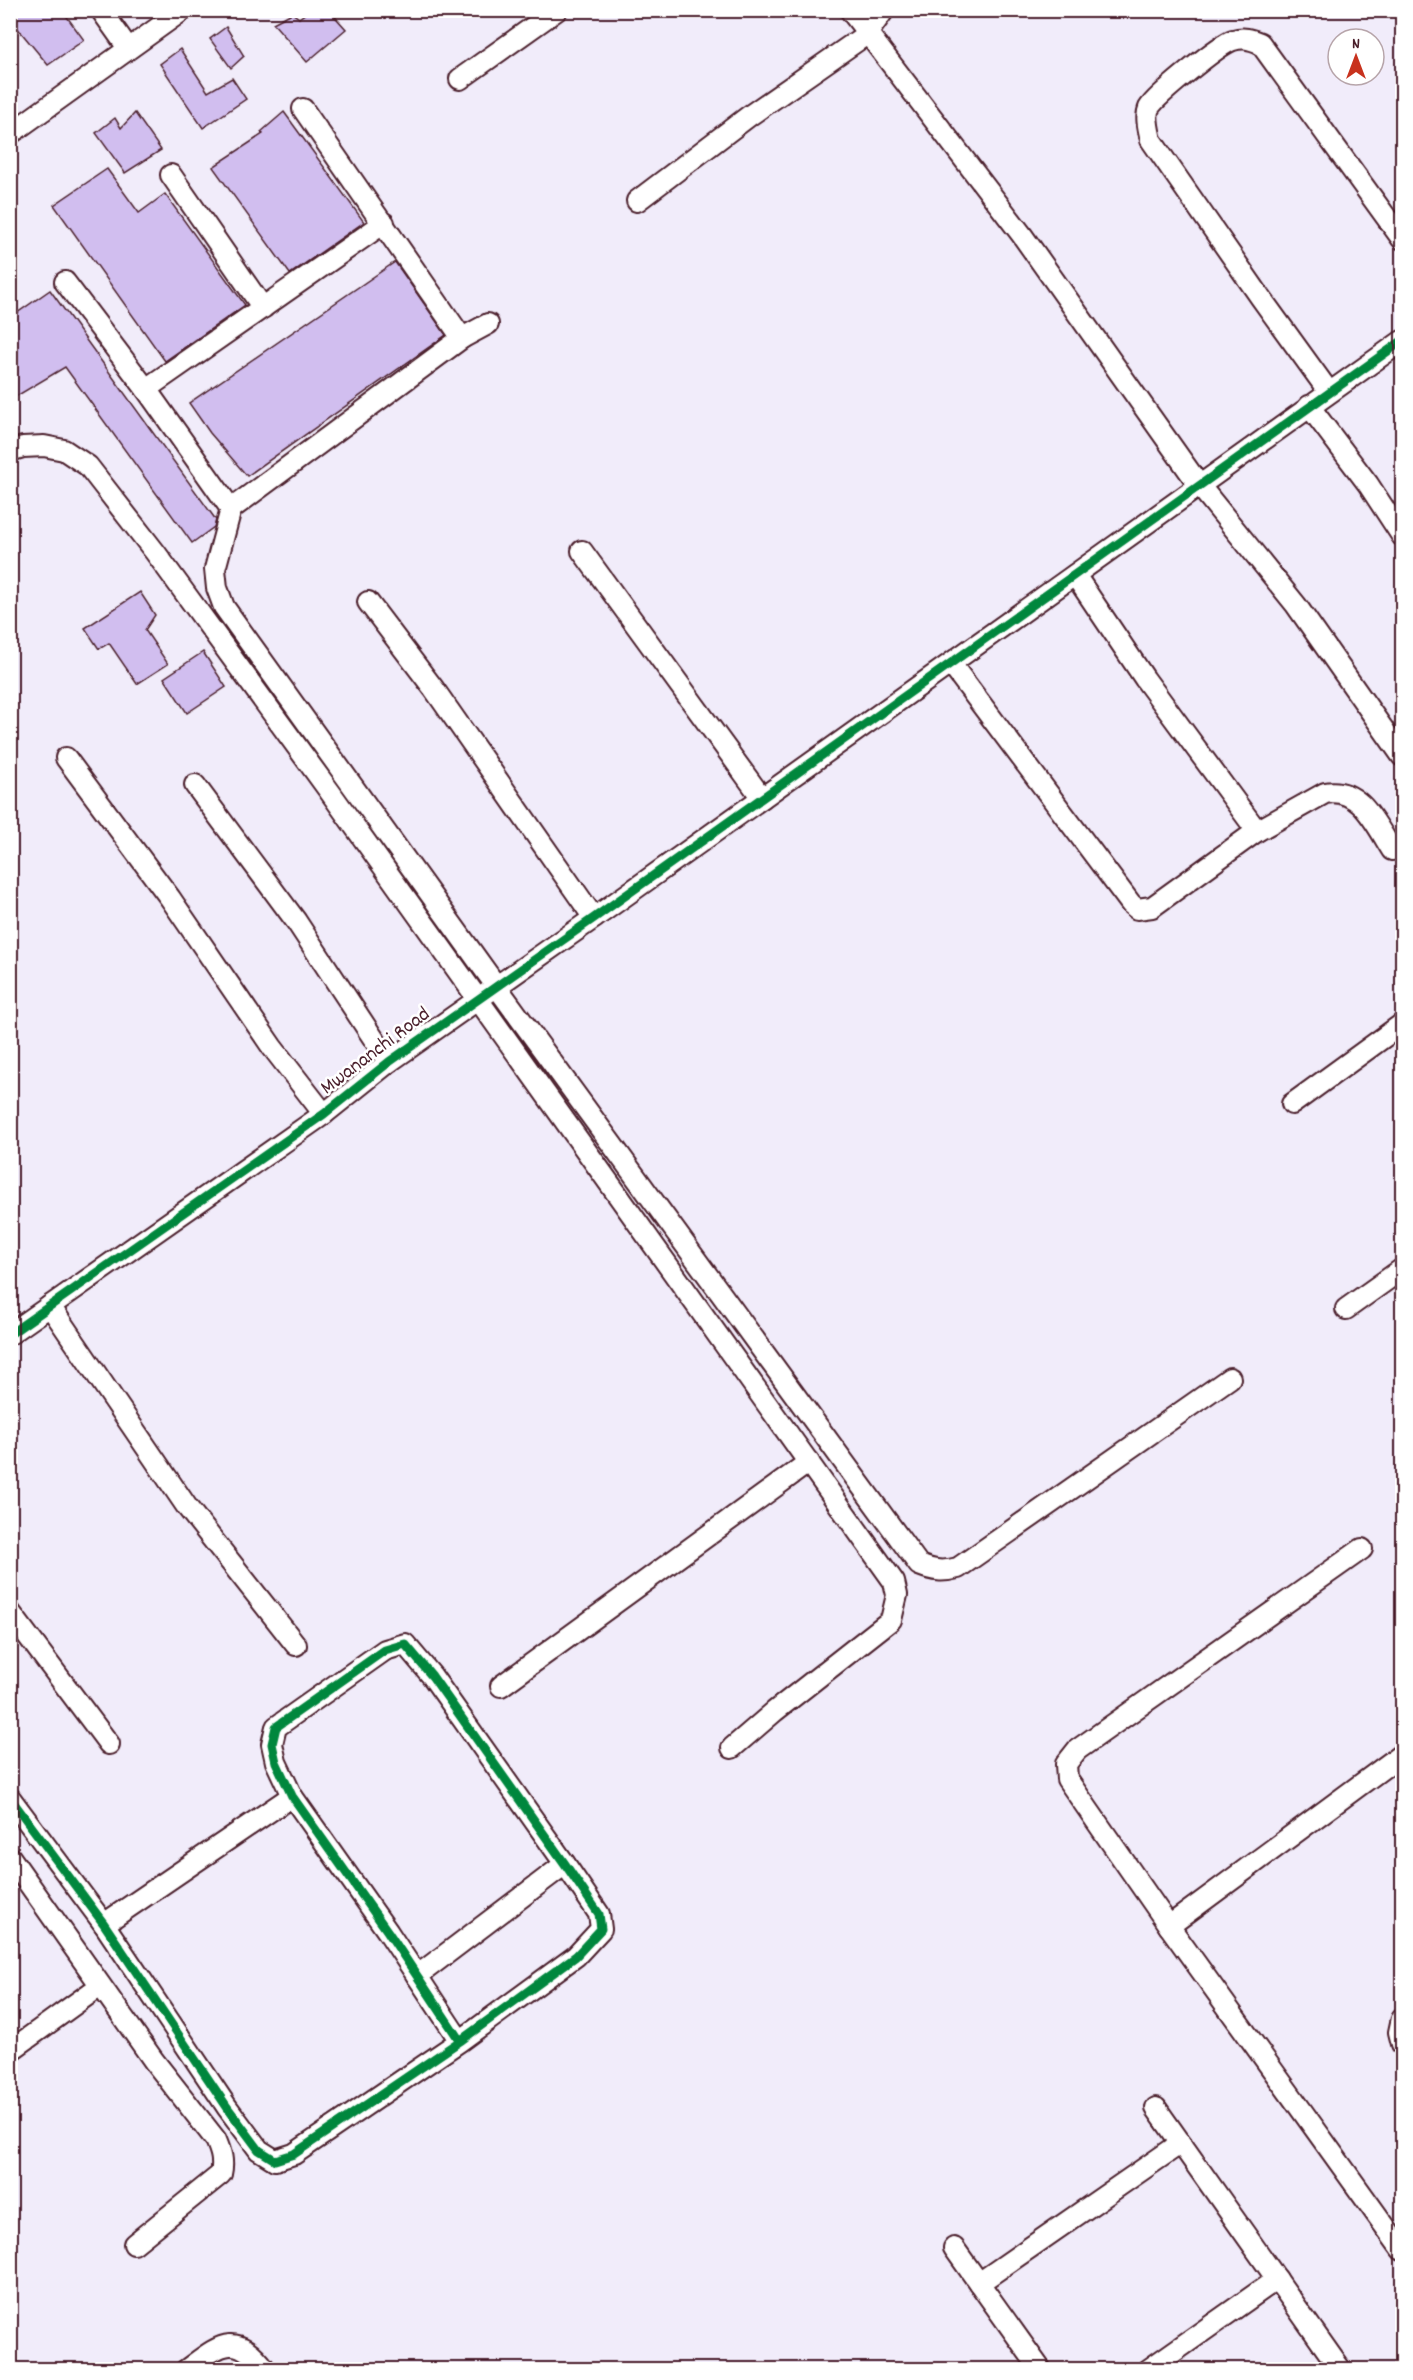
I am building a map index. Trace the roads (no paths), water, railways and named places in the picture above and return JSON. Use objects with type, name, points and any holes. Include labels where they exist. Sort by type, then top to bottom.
[{"type":"street","points":[[101,10],[128,48]]},
{"type":"street","points":[[10,134],[183,10]]},
{"type":"street","points":[[460,79],[556,10]]},
{"type":"street","points":[[850,10],[1022,234],[1199,485],[1296,604],[1402,756]]},
{"type":"street","points":[[638,201],[749,116],[867,34],[884,10]]},
{"type":"street","points":[[1329,392],[1151,140],[1148,110],[1158,95],[1231,41],[1247,37],[1260,43],[1402,239]]},
{"type":"street","points":[[303,109],[462,338]]},
{"type":"street","points":[[171,175],[263,308]]},
{"type":"street","points":[[146,389],[384,223]]},
{"type":"street","points":[[65,282],[146,389],[231,509]]},
{"type":"street","points":[[488,324],[462,338],[231,509],[215,569],[217,588],[224,607],[497,987],[919,1565],[933,1571],[943,1572],[958,1568],[1230,1378]]},
{"type":"street","name":"Mwananchi Road","points":[[10,1334],[324,1114],[389,1062],[1402,341]]},
{"type":"street","points":[[1309,406],[1368,484],[1402,536]]},
{"type":"street","points":[[10,451],[23,447],[44,446],[64,450],[88,466],[155,552],[239,667],[894,1582],[897,1595],[891,1620],[875,1635],[775,1711],[732,1748]]},
{"type":"street","points":[[582,551],[762,798]]},
{"type":"street","points":[[1075,575],[1146,679],[1257,831]]},
{"type":"street","points":[[368,602],[434,689],[594,918]]},
{"type":"street","points":[[951,664],[1137,909],[1152,907],[1257,831],[1325,793],[1335,791],[1346,793],[1356,799],[1392,850]]},
{"type":"street","points":[[66,759],[170,898],[272,1047],[324,1114]]},
{"type":"street","points":[[195,785],[296,921],[389,1062]]},
{"type":"street","points":[[1292,1104],[1402,1024]]},
{"type":"street","points":[[1346,1309],[1402,1269]]},
{"type":"street","points":[[50,1306],[187,1507],[296,1645]]},
{"type":"street","points":[[501,1686],[809,1462]]},
{"type":"street","points":[[1362,1549],[1077,1750],[1066,1764],[1067,1779],[1080,1800],[1402,2250]]},
{"type":"street","points":[[10,1612],[109,1744]]},
{"type":"street","points":[[10,1798],[104,1924],[227,2107],[259,2150],[275,2160],[294,2154],[460,2041],[576,1956],[601,1929],[599,1914],[565,1864],[432,1676],[405,1644],[385,1650],[276,1727],[272,1744],[276,1762],[292,1797],[460,2041]]},
{"type":"street","points":[[1169,1926],[1402,1754]]},
{"type":"street","points":[[104,1924],[292,1797]]},
{"type":"street","points":[[10,1857],[154,2061],[216,2140],[223,2164],[221,2174],[134,2244]]},
{"type":"street","points":[[417,1976],[565,1864]]},
{"type":"street","points":[[10,2051],[100,1986]]},
{"type":"street","points":[[1402,2018],[1399,2032],[1402,2044]]},
{"type":"street","points":[[1156,2108],[1341,2370]]},
{"type":"street","points":[[979,2283],[1181,2143]]},
{"type":"street","points":[[954,2248],[1041,2370]]},
{"type":"street","points":[[1148,2370],[1277,2279]]},
{"type":"street","points":[[186,2370],[214,2349],[232,2345],[242,2346],[258,2359],[266,2370]]}]
